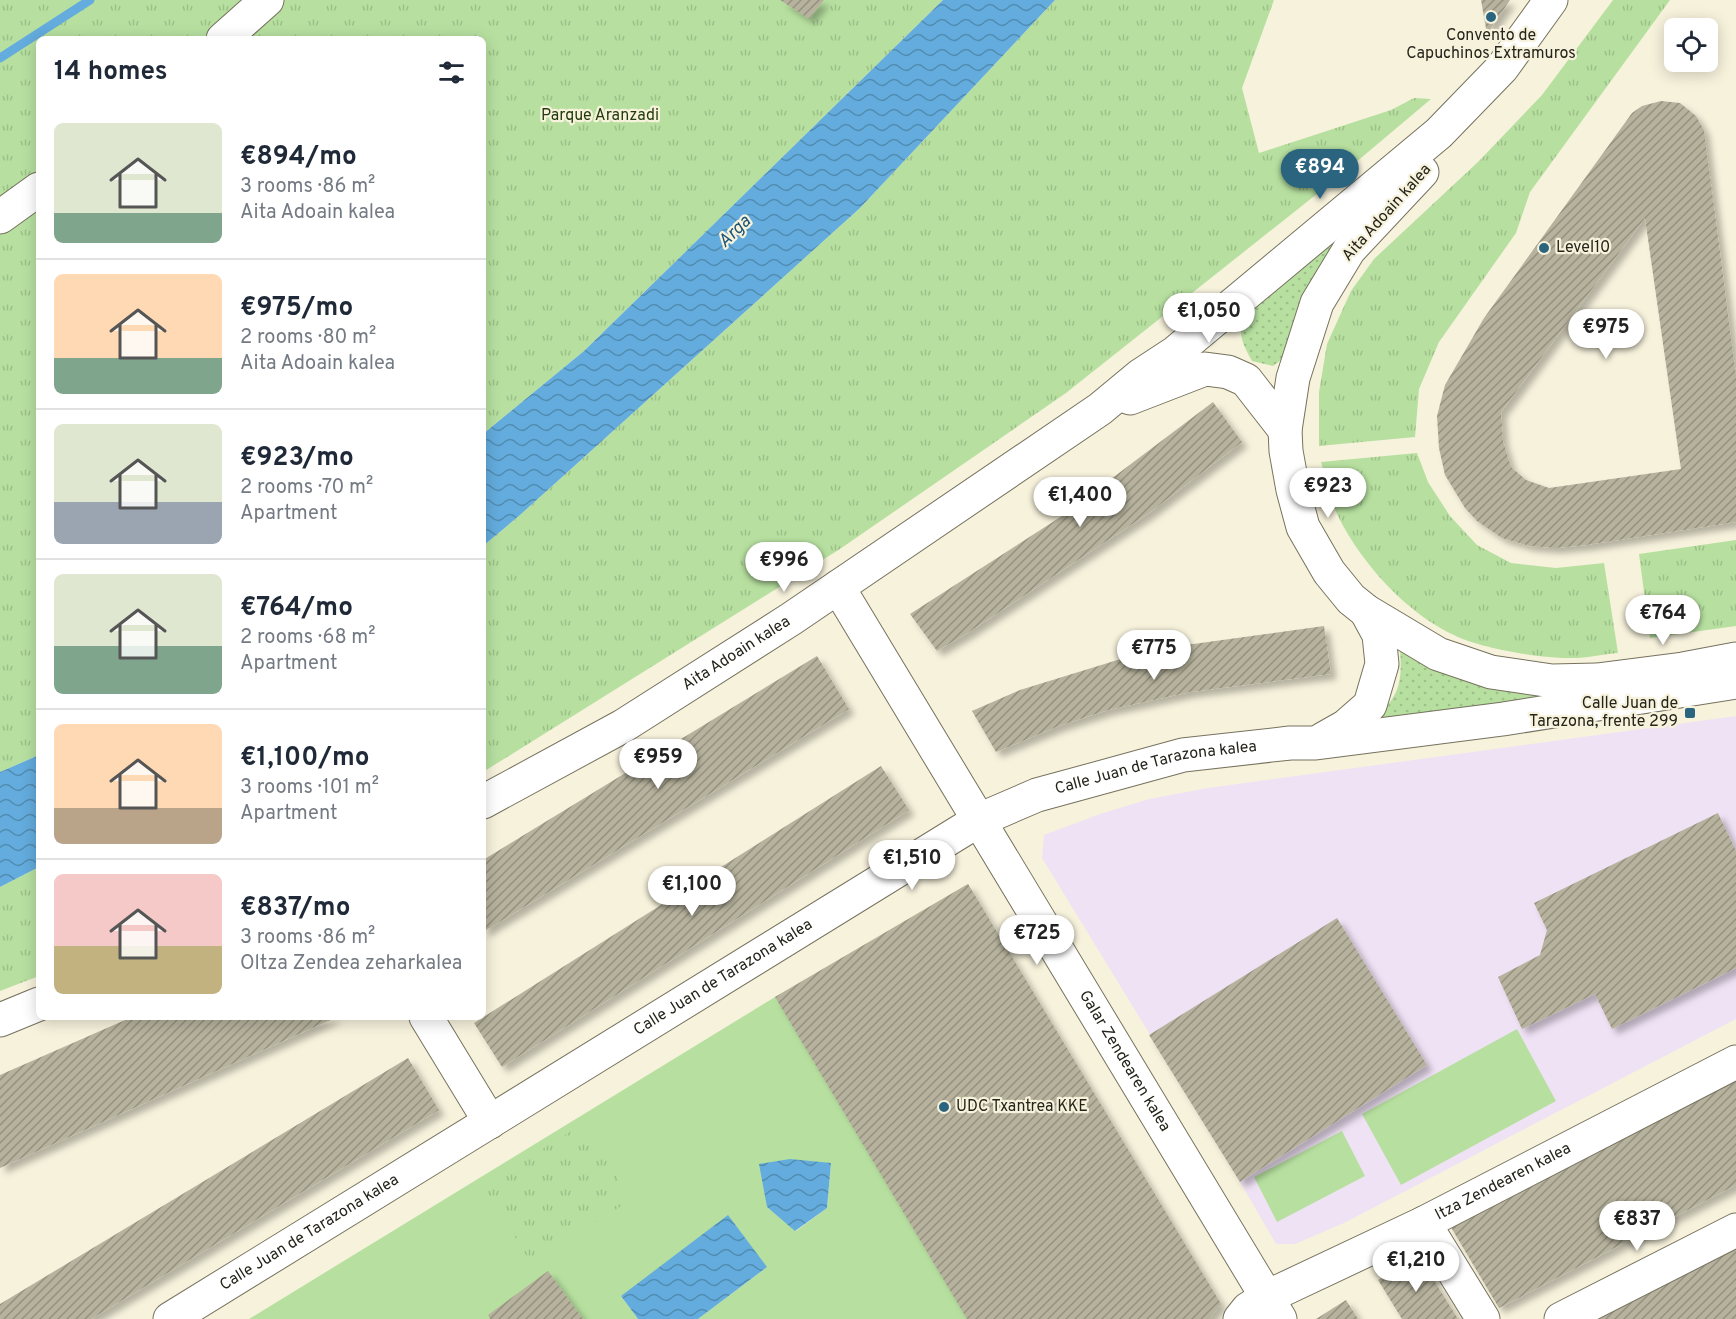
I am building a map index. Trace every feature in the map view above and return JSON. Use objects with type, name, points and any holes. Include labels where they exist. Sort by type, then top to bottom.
[{"type":"street","points":[[226,36],[267,0]]},
{"type":"street","name":"Aita Adoain kalea","points":[[486,800],[623,726],[792,619],[1100,409],[1141,375],[1176,352],[1439,133],[1502,68],[1551,0]]},
{"type":"street","name":"Aita Adoain kalea","points":[[1285,430],[1293,378],[1317,303],[1349,250],[1406,187],[1466,132],[1521,72],[1573,0]]},
{"type":"street","points":[[0,217],[36,191]]},
{"type":"street","name":"Aita Adoain kalea","points":[[1100,409],[1205,369],[1228,372],[1246,380],[1285,430]]},
{"type":"street","name":"Calle Juan de Tarazona kalea","points":[[1285,430],[1293,490],[1303,527],[1329,572],[1351,599],[1366,611],[1438,654],[1491,672],[1552,681],[1597,680],[1683,669],[1736,659]]},
{"type":"street","name":"Galar Zendearen kalea","points":[[838,587],[1274,1308]]},
{"type":"street","name":"Calle Juan de Tarazona kalea","points":[[1316,743],[1346,726],[1370,705],[1382,664],[1378,635],[1366,611]]},
{"type":"street","name":"Calle Juan de Tarazona kalea","points":[[170,1319],[979,820],[1037,795],[1183,755],[1290,743],[1316,743],[1503,719],[1736,682]]},
{"type":"street","points":[[0,1020],[36,1005]]},
{"type":"street","points":[[428,1020],[490,1122]]},
{"type":"street","name":"Itza Zendearen kalea","points":[[1240,1319],[1248,1309],[1274,1308],[1424,1223],[1736,1062]]},
{"type":"street","points":[[1424,1223],[1483,1319]]},
{"type":"street","points":[[1561,1319],[1736,1230]]},
{"type":"shaded area","points":[[1736,716],[1736,1019],[1344,1223],[1295,1244],[1276,1244],[1042,858],[1044,835],[1149,799],[1208,788]]},
{"type":"green space","name":"Parque Aranzadi","points":[[0,0],[943,0],[584,351],[486,432],[486,36],[36,36],[36,756],[0,772]]},
{"type":"green space","points":[[1055,0],[1274,0],[1242,88],[1259,153],[1391,110],[1414,98],[1431,99],[1342,174],[1066,393],[840,549],[486,770],[486,543],[860,208]]},
{"type":"green space","points":[[1613,0],[1670,0],[1530,192],[1516,233],[1439,342],[1419,389],[1415,437],[1319,446],[1319,392],[1327,344],[1351,291],[1374,259],[1479,161],[1542,95]]},
{"type":"green space","points":[[1342,231],[1285,357],[1273,366],[1252,361],[1241,336],[1242,324],[1248,310]]},
{"type":"green space","points":[[1417,453],[1428,482],[1450,516],[1477,545],[1511,563],[1556,568],[1604,563],[1618,653],[1567,658],[1489,647],[1456,636],[1435,625],[1395,593],[1377,575],[1348,534],[1337,514],[1321,462]]},
{"type":"green space","points":[[1736,540],[1736,626],[1650,638],[1639,554]]},
{"type":"green space","points":[[1400,649],[1554,693],[1554,701],[1379,725],[1399,683]]},
{"type":"green space","points":[[36,869],[36,977],[0,991],[0,887]]},
{"type":"green space","name":"UDC Txantrea KKE","points":[[968,884],[1221,1304],[1209,1319],[698,1319],[767,1267],[621,1296],[638,1319],[249,1319],[775,997]],"holes":[[[831,1163],[827,1208],[796,1231],[767,1207]]]},
{"type":"green space","points":[[1517,1029],[1556,1101],[1401,1185],[1362,1114]]},
{"type":"green space","points":[[584,1123],[631,1200],[531,1263],[483,1186]]},
{"type":"green space","points":[[1342,1131],[1365,1176],[1277,1222],[1254,1177]]},
{"type":"water","name":"Arga","points":[[943,0],[1055,0],[860,208],[486,543],[486,432],[584,351]]},
{"type":"water","points":[[36,756],[36,869],[0,887],[0,772]]},
{"type":"water","points":[[790,1159],[831,1163],[827,1208],[795,1231],[767,1207],[759,1164]]},
{"type":"water","points":[[728,1215],[767,1267],[698,1319],[638,1319],[621,1296]]},
{"type":"building","points":[[780,0],[824,0],[809,19]]},
{"type":"building","name":"Convento de Capuchinos Extramuros","points":[[1481,0],[1510,0],[1487,34]]},
{"type":"building","points":[[1661,101],[1680,103],[1696,116],[1704,130],[1736,375],[1736,522],[1555,548],[1530,546],[1502,538],[1477,521],[1465,508],[1445,475],[1439,448],[1437,416],[1445,385],[1484,318],[1632,113],[1642,106]],"holes":[[[1645,218],[1681,469],[1549,488],[1526,480],[1511,467],[1503,441],[1501,412]]]},
{"type":"building","points":[[1213,402],[1242,442],[1149,513],[937,651],[910,614],[1062,516]]},
{"type":"building","points":[[1324,626],[1331,674],[1190,692],[1108,710],[1059,726],[996,752],[972,711],[1020,690],[1124,658],[1179,646]]},
{"type":"building","points":[[817,656],[849,709],[486,930],[486,858]]},
{"type":"building","points":[[881,766],[909,810],[502,1067],[474,1023],[486,1020],[486,1015]]},
{"type":"building","points":[[1718,813],[1736,851],[1736,968],[1612,1029],[1595,994],[1522,1029],[1498,977],[1540,955],[1547,930],[1534,903]]},
{"type":"building","points":[[968,884],[1221,1304],[1209,1319],[967,1319],[775,997]]},
{"type":"building","points":[[1337,918],[1427,1065],[1240,1182],[1149,1035]]},
{"type":"building","points":[[125,1020],[330,1020],[0,1168],[0,1075]]},
{"type":"building","points":[[408,1058],[439,1110],[91,1319],[0,1319],[0,1304]]},
{"type":"building","points":[[1736,1077],[1736,1185],[1499,1308],[1449,1224]]},
{"type":"building","points":[[1736,1246],[1736,1319],[1597,1319]]},
{"type":"building","points":[[1418,1255],[1458,1319],[1402,1319],[1378,1280]]},
{"type":"building","points":[[548,1271],[583,1319],[490,1319],[488,1315]]},
{"type":"building","points":[[1346,1300],[1358,1319],[1316,1319]]},
{"type":"waterway","points":[[0,58],[90,0]]},
{"type":"place","name":"Convento de Capuchinos Extramuros","points":[[1491,17]]},
{"type":"place","name":"Level10","points":[[1544,248]]},
{"type":"place","name":"Calle Juan de Tarazona, frente 299","points":[[1690,713]]},
{"type":"place","name":"UDC Txantrea KKE","points":[[944,1107]]}]
